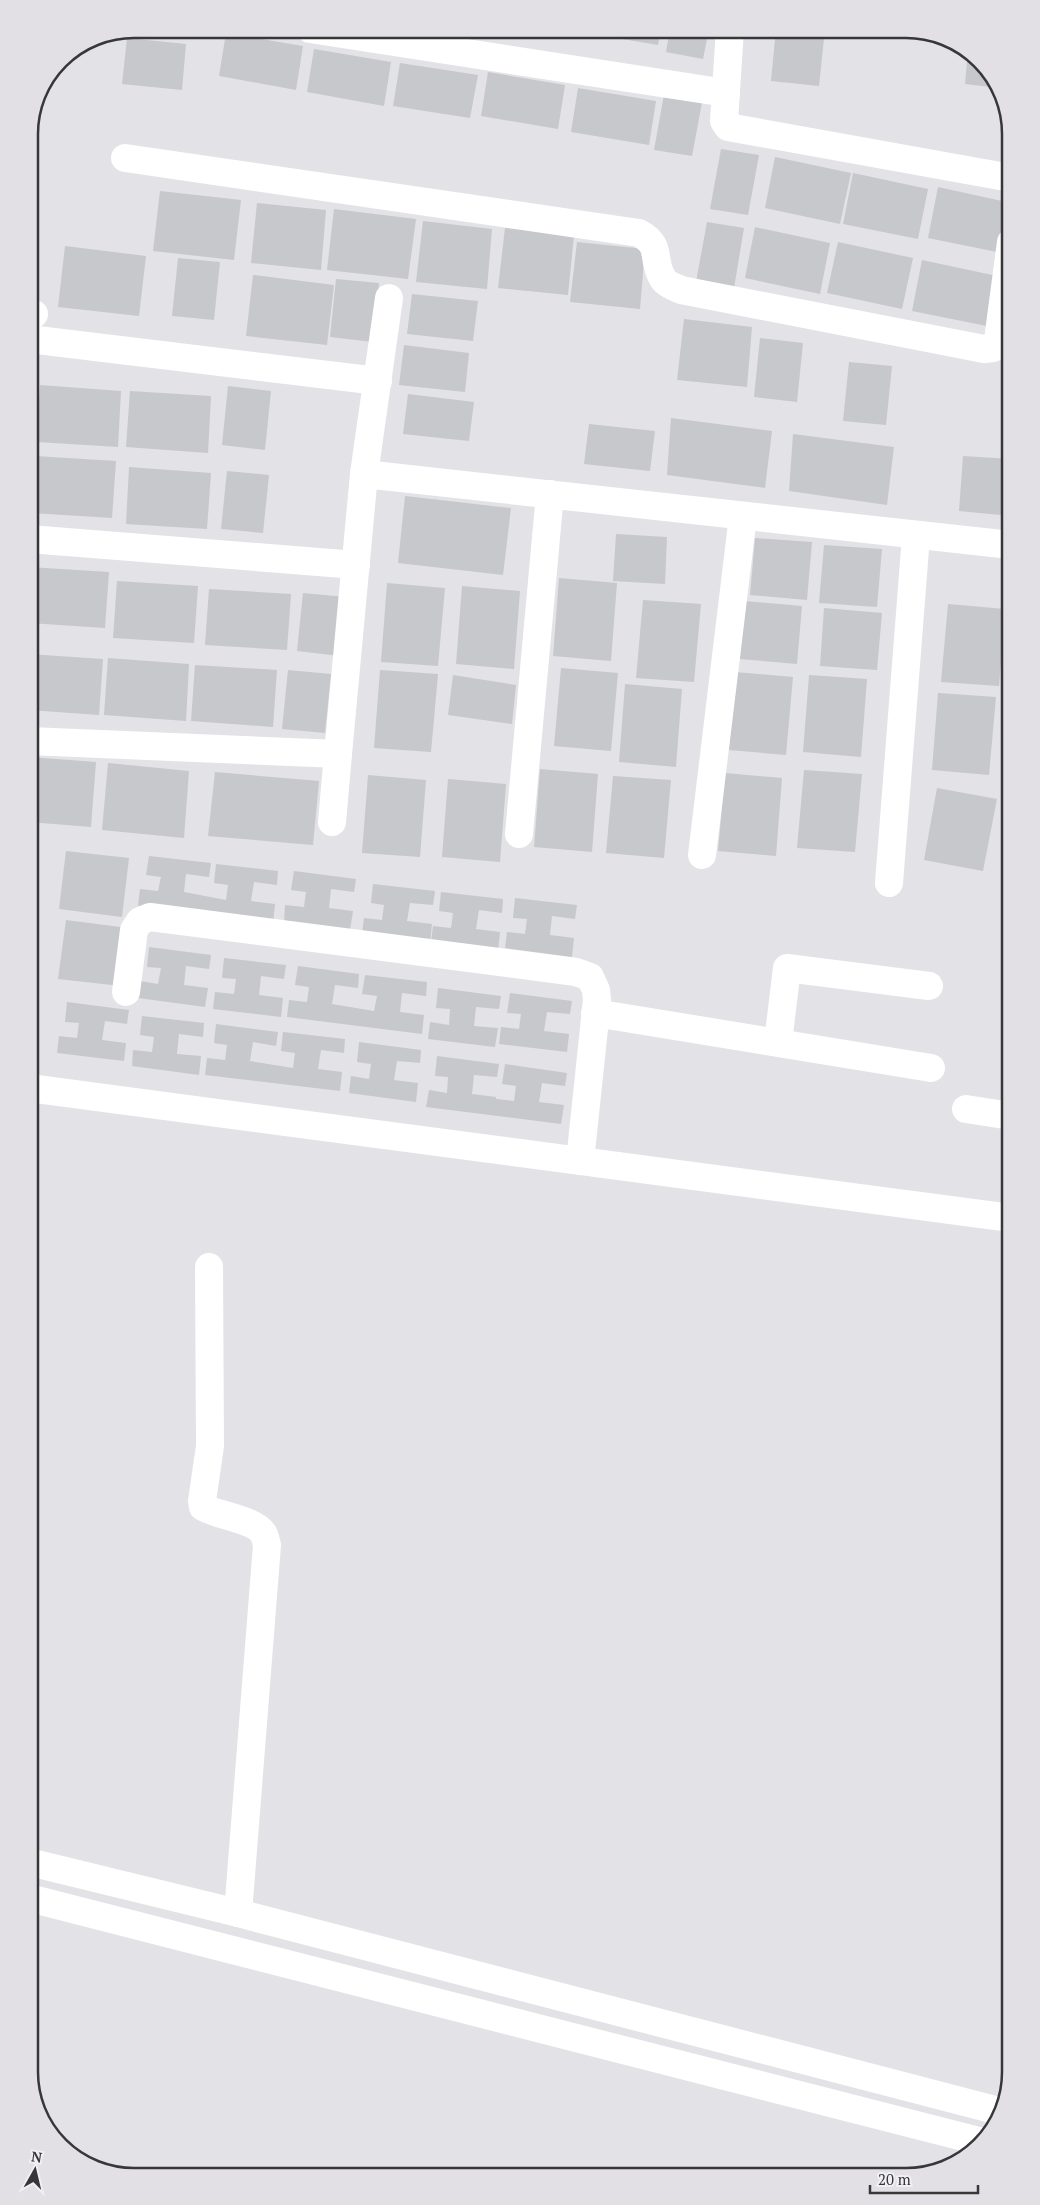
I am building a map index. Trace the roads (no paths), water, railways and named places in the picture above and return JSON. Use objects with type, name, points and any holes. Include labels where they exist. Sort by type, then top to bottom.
[{"type":"street","points":[[368,38],[726,93]]},
{"type":"street","points":[[729,38],[724,121],[728,127],[1002,176]]},
{"type":"street","points":[[125,158],[639,232],[647,237],[654,248],[662,277],[670,285],[681,290],[984,349],[993,348],[998,340],[1002,310]]},
{"type":"street","points":[[332,822],[364,474],[389,298]]},
{"type":"street","points":[[38,324],[378,381]]},
{"type":"street","points":[[364,474],[1002,544]]},
{"type":"street","points":[[519,834],[550,494]]},
{"type":"street","points":[[702,855],[743,516]]},
{"type":"street","points":[[889,884],[916,536]]},
{"type":"street","points":[[38,540],[356,565]]},
{"type":"street","points":[[38,742],[338,754]]},
{"type":"street","points":[[126,992],[134,930],[140,921],[150,917],[576,972],[590,977],[596,990],[595,1013],[580,1161]]},
{"type":"street","points":[[778,1042],[787,968],[929,986]]},
{"type":"street","points":[[595,1013],[931,1068]]},
{"type":"street","points":[[38,1089],[1002,1217]]},
{"type":"street","points":[[966,1109],[1002,1115]]},
{"type":"street","points":[[209,1267],[210,1446],[202,1501],[203,1507],[211,1512],[255,1526],[262,1532],[267,1545],[238,1913]]},
{"type":"street","points":[[38,1864],[238,1913],[994,2110]]},
{"type":"street","points":[[38,1900],[973,2140]]}]
